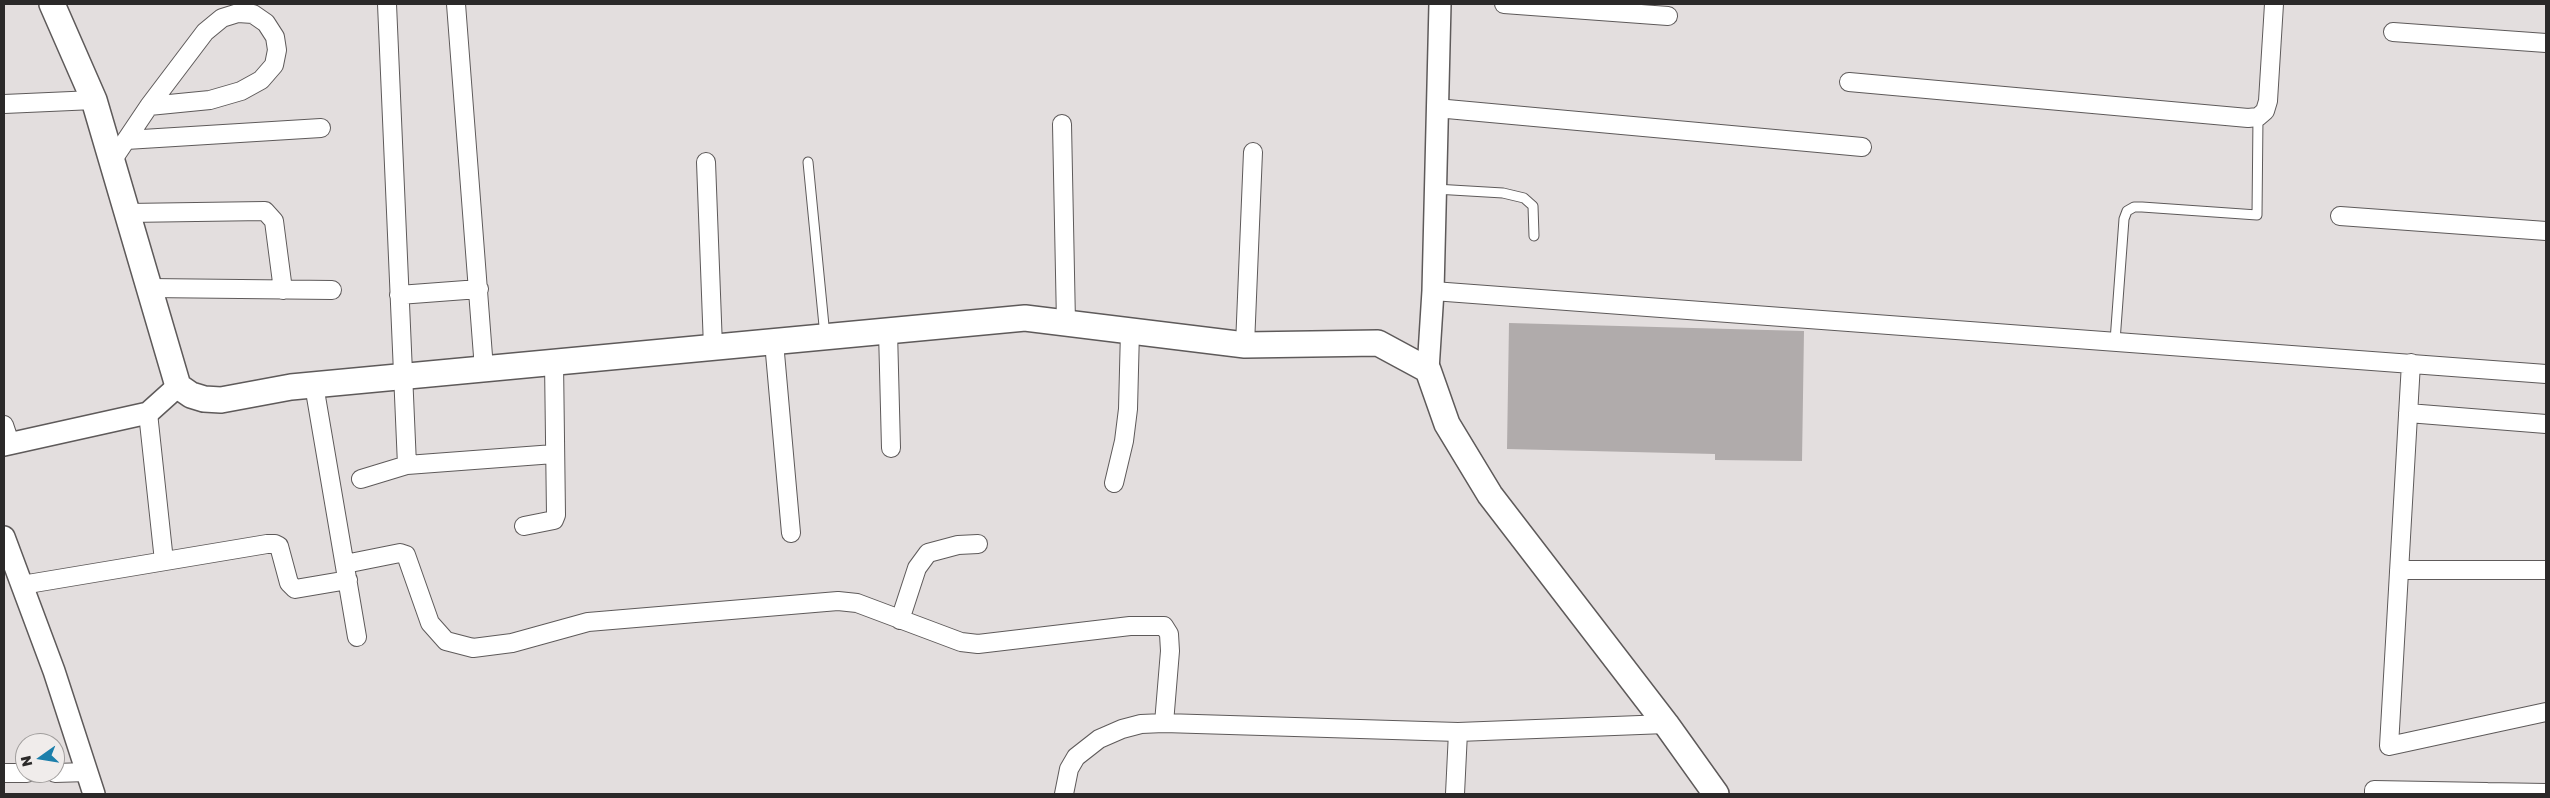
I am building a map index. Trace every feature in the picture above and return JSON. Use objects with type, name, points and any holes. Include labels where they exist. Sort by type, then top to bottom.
[{"type":"main road","points":[[52,4],[94,100],[178,386],[197,397],[221,400],[314,385],[402,376],[1025,318],[1245,346],[1378,343],[1428,370],[1448,424],[1490,495],[1666,724],[1716,794]]},
{"type":"street","points":[[387,4],[407,464]]},
{"type":"street","points":[[456,4],[484,369]]},
{"type":"street","points":[[1428,370],[1433,291],[1440,4]]},
{"type":"street","points":[[1504,4],[1668,16]]},
{"type":"street","points":[[1849,82],[2248,118],[2258,116],[2265,111],[2268,101],[2274,4]]},
{"type":"street","points":[[112,161],[149,106],[191,48],[222,18],[238,13],[253,14],[266,23],[275,37],[277,50],[274,65],[261,80],[241,91],[210,100],[149,106]]},
{"type":"street","points":[[2393,32],[2546,43]]},
{"type":"street","points":[[4,104],[94,100]]},
{"type":"street","points":[[1436,108],[1862,147]]},
{"type":"street","points":[[1062,124],[1066,323]]},
{"type":"street","points":[[126,140],[321,128]]},
{"type":"street","points":[[1245,346],[1253,152]]},
{"type":"street","points":[[706,162],[713,347]]},
{"type":"street","points":[[127,213],[265,211],[274,221],[283,290]]},
{"type":"street","points":[[2340,216],[2546,231]]},
{"type":"street","points":[[149,288],[332,290]]},
{"type":"street","points":[[399,295],[478,289]]},
{"type":"street","points":[[1433,291],[2546,374]]},
{"type":"street","points":[[888,331],[891,448]]},
{"type":"street","points":[[1114,483],[1124,441],[1128,409],[1130,331]]},
{"type":"street","points":[[774,342],[791,533]]},
{"type":"street","points":[[524,526],[554,520],[556,515],[554,362]]},
{"type":"street","points":[[2411,363],[2389,746],[2546,712]]},
{"type":"street","points":[[314,385],[357,637]]},
{"type":"street","points":[[5,441],[148,412],[178,386]]},
{"type":"street","points":[[148,412],[164,561]]},
{"type":"street","points":[[2408,413],[2546,424]]},
{"type":"street","points":[[360,479],[407,464],[554,454]]},
{"type":"street","points":[[4,537],[54,670],[94,794]]},
{"type":"street","points":[[22,586],[275,544],[282,551],[289,582],[295,589],[400,553],[406,555],[430,623],[446,641],[473,648],[512,642],[596,621],[838,601],[857,604],[961,642],[978,644],[1130,626],[1164,626],[1169,634],[1170,651],[1164,723]]},
{"type":"street","points":[[900,620],[917,568],[928,553],[958,545],[978,544]]},
{"type":"street","points":[[2399,570],[2546,570]]},
{"type":"street","points":[[1064,794],[1069,769],[1076,757],[1099,739],[1132,726],[1164,723],[1458,732],[1666,724]]},
{"type":"street","points":[[1455,794],[1458,732]]},
{"type":"street","points":[[65,773],[87,772]]},
{"type":"street","points":[[2374,794],[2374,790],[2546,793]]},
{"type":"lane","points":[[2115,341],[2124,219],[2127,212],[2134,207],[2142,207],[2257,216],[2258,116]]},
{"type":"lane","points":[[808,162],[826,337]]},
{"type":"lane","points":[[1435,189],[1503,193],[1524,198],[1533,206],[1534,236]]},
{"type":"building","points":[[1509,323],[1804,331],[1802,461],[1715,460],[1715,454],[1507,449]]}]
